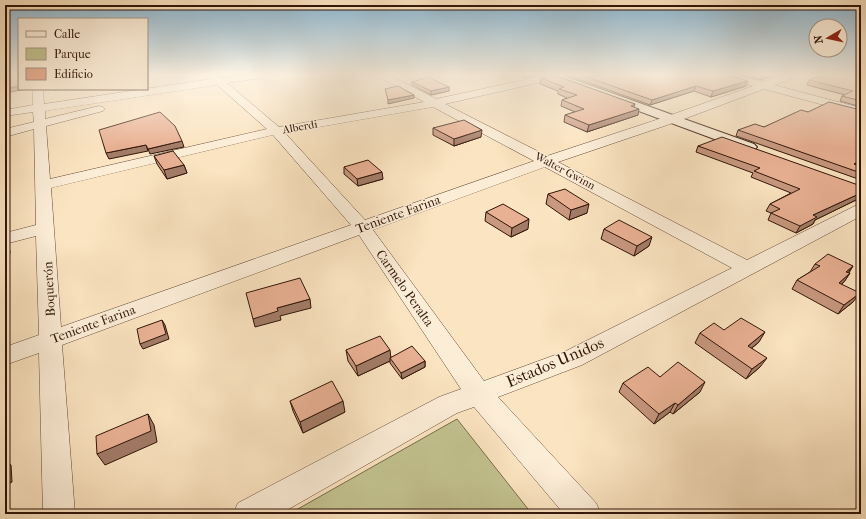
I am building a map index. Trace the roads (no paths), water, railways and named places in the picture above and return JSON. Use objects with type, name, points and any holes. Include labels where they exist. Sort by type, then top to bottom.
[{"type":"main road","points":[[619,99],[759,151]]},
{"type":"street","points":[[5,113],[88,99]]},
{"type":"street","points":[[5,133],[39,107],[88,99]]},
{"type":"street","name":"Carmelo Peralta","points":[[234,99],[276,131],[362,227],[478,394],[585,514]]},
{"type":"street","name":"Walter Gwinn","points":[[428,99],[747,268]]},
{"type":"street","name":"Alberdi","points":[[42,185],[276,131],[451,99]]},
{"type":"street","name":"Teniente Farina","points":[[5,356],[362,227],[725,99]]},
{"type":"street","points":[[815,99],[861,112]]},
{"type":"street","name":"Boquerón","points":[[39,107],[59,514]]},
{"type":"street","name":"Estados Unidos","points":[[249,514],[448,405],[574,358],[861,209]]},
{"type":"street","points":[[5,239],[45,228]]}]
